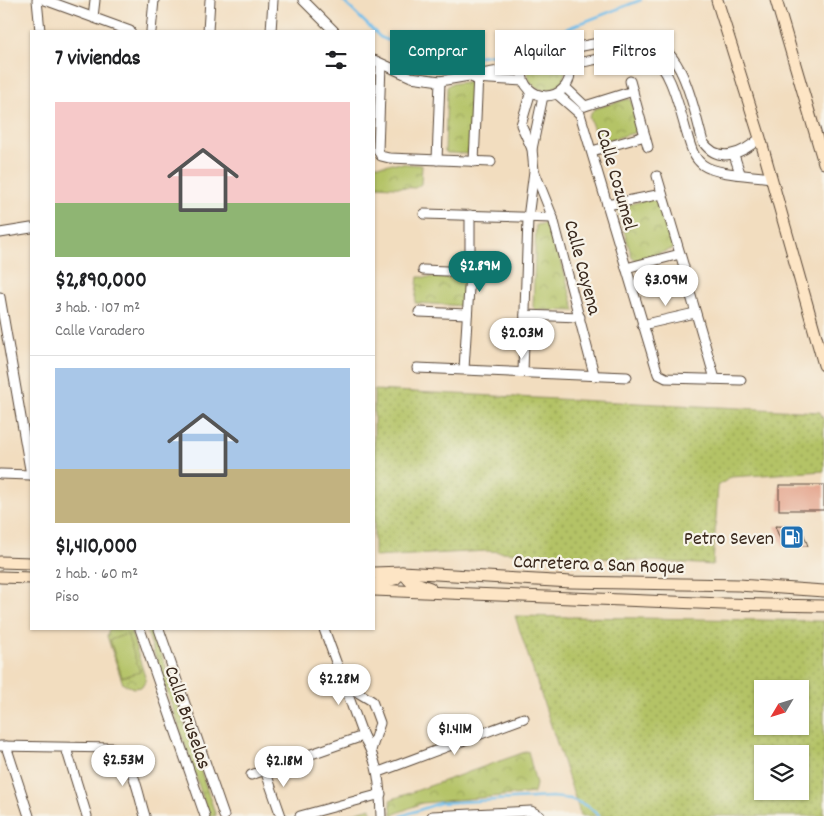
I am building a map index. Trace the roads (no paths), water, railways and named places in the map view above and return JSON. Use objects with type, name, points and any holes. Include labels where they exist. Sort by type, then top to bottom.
[{"type":"main road","points":[[717,0],[760,138],[824,365]]},
{"type":"main road","points":[[776,0],[824,163]]},
{"type":"main road","points":[[0,562],[30,563]]},
{"type":"main road","points":[[375,584],[395,579],[402,572],[410,582],[441,593]]},
{"type":"main road","name":"Carretera a San Roque","points":[[375,573],[402,572],[571,582],[739,585],[824,591]]},
{"type":"main road","points":[[0,576],[30,578]]},
{"type":"main road","name":"Carretera a San Roque","points":[[375,590],[723,604],[824,606]]},
{"type":"street","points":[[36,0],[40,30]]},
{"type":"street","points":[[45,0],[127,30]]},
{"type":"street","points":[[93,17],[95,0]]},
{"type":"street","points":[[151,30],[154,0]]},
{"type":"street","points":[[208,30],[210,0]]},
{"type":"street","points":[[271,30],[273,0]]},
{"type":"street","points":[[303,0],[330,30]]},
{"type":"street","points":[[584,47],[635,39],[648,40],[659,45],[673,57],[688,91],[706,147],[715,153],[734,155],[744,152],[760,138]]},
{"type":"street","points":[[584,62],[626,53],[646,54],[656,60],[667,72],[676,94],[692,150],[699,161],[711,169],[771,178]]},
{"type":"street","points":[[491,162],[385,158],[378,150],[377,62],[411,77],[440,80],[468,76],[523,81]]},
{"type":"street","points":[[478,77],[495,73]]},
{"type":"street","points":[[523,75],[523,81],[531,91],[543,96],[557,94],[565,87],[570,75]]},
{"type":"street","points":[[474,162],[478,77]]},
{"type":"street","points":[[437,160],[440,80]]},
{"type":"street","points":[[630,81],[648,146]]},
{"type":"street","name":"Calle Cozumel","points":[[565,87],[582,110],[607,205],[656,370],[660,376],[666,378],[715,379]]},
{"type":"street","points":[[531,91],[521,125],[532,149]]},
{"type":"street","points":[[582,110],[633,91]]},
{"type":"street","points":[[676,94],[688,91]]},
{"type":"street","name":"Calle Cozumel","points":[[557,94],[582,110]]},
{"type":"street","points":[[524,372],[528,218],[534,171],[532,149],[543,96]]},
{"type":"street","points":[[592,150],[645,136]]},
{"type":"street","points":[[734,155],[740,173]]},
{"type":"street","name":"Calle Cayena","points":[[534,171],[553,218],[594,374]]},
{"type":"street","points":[[657,176],[684,267]]},
{"type":"street","points":[[607,205],[662,194]]},
{"type":"street","points":[[424,214],[553,218]]},
{"type":"street","points":[[464,369],[470,272],[470,215]]},
{"type":"street","points":[[0,233],[30,228]]},
{"type":"street","points":[[626,268],[680,254]]},
{"type":"street","points":[[423,270],[470,272]]},
{"type":"street","points":[[691,296],[715,379],[741,380]]},
{"type":"street","points":[[0,297],[30,469]]},
{"type":"street","points":[[419,312],[467,314]]},
{"type":"street","points":[[642,325],[695,313]]},
{"type":"street","points":[[525,315],[580,317]]},
{"type":"street","points":[[417,368],[594,374],[626,377]]},
{"type":"street","points":[[0,474],[30,475]]},
{"type":"street","name":"Calle Bruselas","points":[[140,630],[204,816]]},
{"type":"street","name":"Calle Bruselas","points":[[160,630],[224,816]]},
{"type":"street","points":[[324,630],[363,736],[371,750],[379,772],[381,816]]},
{"type":"street","points":[[344,684],[372,701],[380,723],[371,750]]},
{"type":"street","points":[[379,772],[524,718]]},
{"type":"street","points":[[251,775],[363,736]]},
{"type":"street","points":[[29,816],[3,746],[113,748],[128,763],[145,816]]},
{"type":"street","points":[[66,748],[87,816]]},
{"type":"street","points":[[265,770],[281,816]]},
{"type":"street","points":[[300,816],[381,794]]},
{"type":"street","points":[[432,816],[530,811],[538,814]]},
{"type":"waterway","points":[[342,0],[373,30]]},
{"type":"waterway","points":[[375,32],[380,37],[437,61],[503,53],[641,0]]},
{"type":"waterway","points":[[401,816],[440,803],[552,797],[571,799],[589,807],[599,816]]},
{"type":"place","name":"Petro Seven","points":[[792,537]]}]
